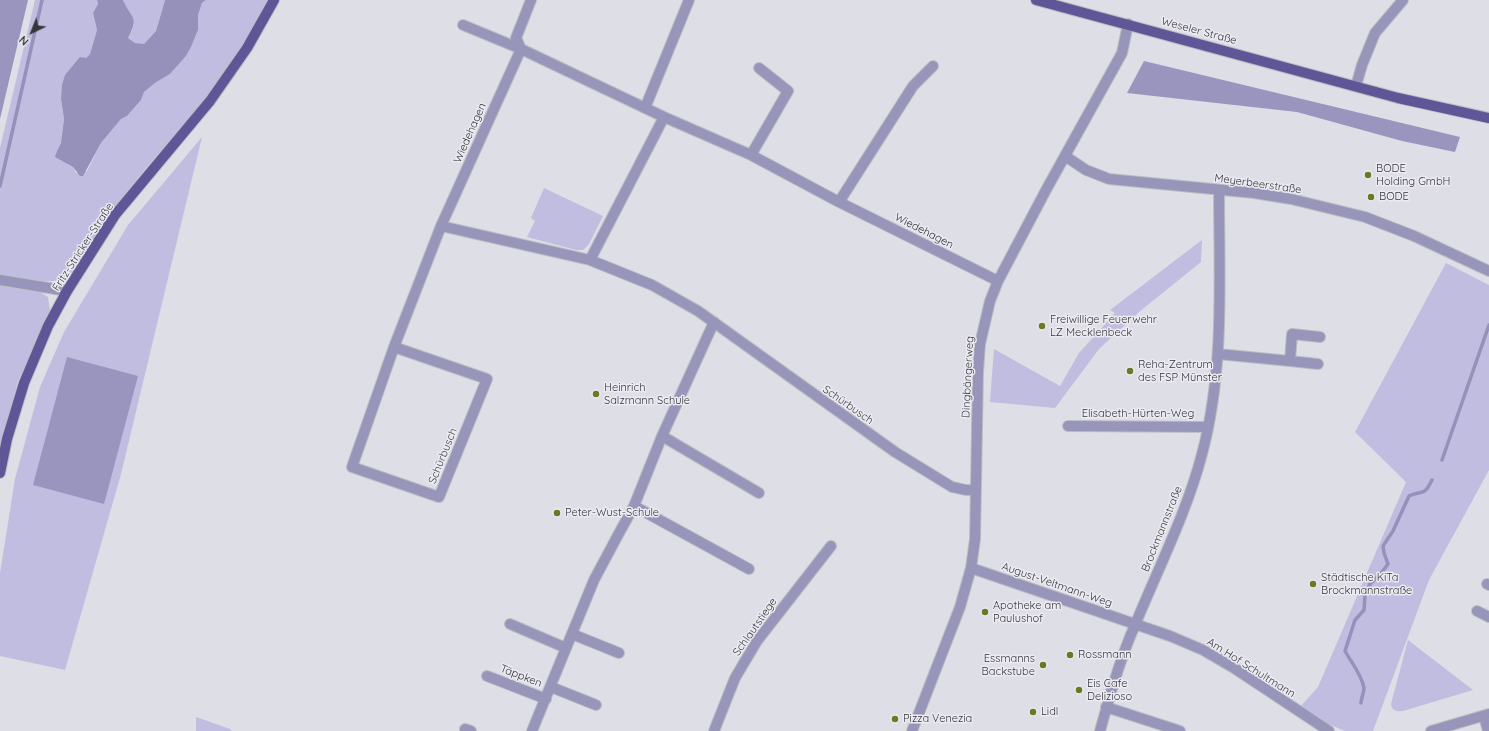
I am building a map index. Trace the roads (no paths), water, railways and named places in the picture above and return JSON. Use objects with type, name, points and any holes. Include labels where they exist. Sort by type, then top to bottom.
[{"type":"main road","name":"Fritz-Stricker-Straße","points":[[0,473],[7,439],[24,383],[48,326],[67,291],[115,215],[210,102],[247,48],[274,0]]},
{"type":"main road","name":"Weseler Straße","points":[[1036,0],[1398,98],[1489,118]]},
{"type":"street","points":[[521,49],[516,38],[530,0]]},
{"type":"street","points":[[645,108],[689,0]]},
{"type":"street","points":[[1356,86],[1375,33],[1403,0]]},
{"type":"street","name":"Dingbängerweg","points":[[912,731],[960,606],[971,568],[975,539],[978,372],[980,344],[990,301],[998,281],[1122,53],[1128,24]]},
{"type":"street","name":"Wiedehagen","points":[[463,25],[521,49],[664,117],[751,155],[839,202],[998,281]]},
{"type":"street","name":"Wiedehagen","points":[[441,226],[521,49]]},
{"type":"street","points":[[839,202],[913,86],[932,66]]},
{"type":"street","points":[[751,155],[788,91],[759,68]]},
{"type":"street","points":[[590,260],[664,117]]},
{"type":"street","name":"Meyerbeerstraße","points":[[1065,156],[1086,170],[1109,179],[1254,193],[1291,199],[1365,217],[1414,236],[1489,271]]},
{"type":"street","name":"Brockmannstraße","points":[[1100,731],[1106,707],[1124,653],[1191,490],[1202,454],[1208,427],[1215,386],[1218,354],[1219,190]]},
{"type":"street","name":"Schürbusch","points":[[394,347],[487,379],[440,497],[352,467],[394,347],[441,226],[590,260],[652,285],[698,311],[895,452],[952,487],[966,490],[976,490]]},
{"type":"street","points":[[0,280],[67,291]]},
{"type":"street","points":[[714,322],[662,436],[634,506],[749,569]]},
{"type":"street","points":[[1290,361],[1292,334],[1320,337]]},
{"type":"street","points":[[1218,354],[1318,364]]},
{"type":"street","name":"Elisabeth-Hürten-Weg","points":[[1068,426],[1208,427]]},
{"type":"street","points":[[662,436],[759,493]]},
{"type":"street","name":"Täppken","points":[[532,731],[594,580],[634,506]]},
{"type":"street","name":"Schlautstiege","points":[[714,731],[735,678],[757,641],[831,546]]},
{"type":"street","name":"August-Veltmann-Weg","points":[[971,568],[1135,624]]},
{"type":"street","points":[[1476,610],[1489,617]]},
{"type":"street","points":[[510,624],[566,648]]},
{"type":"street","name":"Am Hof Schultmann","points":[[1135,624],[1187,643],[1216,657],[1329,731]]},
{"type":"street","points":[[572,634],[619,653]]},
{"type":"street","name":"Täppken","points":[[487,676],[546,699]]},
{"type":"street","name":"Täppken","points":[[550,687],[596,705]]},
{"type":"street","points":[[1106,707],[1180,731]]},
{"type":"street","points":[[1431,731],[1487,715],[1488,731]]},
{"type":"waterway","points":[[0,186],[42,0]]},
{"type":"waterway","points":[[1442,460],[1489,325]]},
{"type":"waterway","points":[[1361,703],[1364,690],[1363,683],[1359,673],[1345,651],[1355,620],[1364,610],[1365,595],[1370,584],[1388,564],[1383,546],[1393,531],[1409,496],[1427,489],[1432,480]]},
{"type":"place","name":"BODE Holding GmbH","points":[[1368,175]]},
{"type":"place","name":"BODE","points":[[1371,197]]},
{"type":"place","name":"Freiwillige Feuerwehr LZ Mecklenbeck","points":[[1042,326]]},
{"type":"place","name":"Reha-Zentrum des FSP Münster","points":[[1130,371]]},
{"type":"place","name":"Heinrich Salzmann Schule","points":[[596,394]]},
{"type":"place","name":"Peter-Wust-Schule","points":[[557,513]]},
{"type":"place","name":"Städtische KiTa Brockmannstraße","points":[[1313,584]]},
{"type":"place","name":"Apotheke am Paulushof","points":[[985,612]]},
{"type":"place","name":"Rossmann","points":[[1070,655]]},
{"type":"place","name":"Essmanns Backstube","points":[[1043,665]]},
{"type":"place","name":"Eis Cafe Delizioso","points":[[1079,690]]},
{"type":"place","name":"Lidl","points":[[1033,712]]},
{"type":"place","name":"Pizza Venezia","points":[[895,719]]}]
